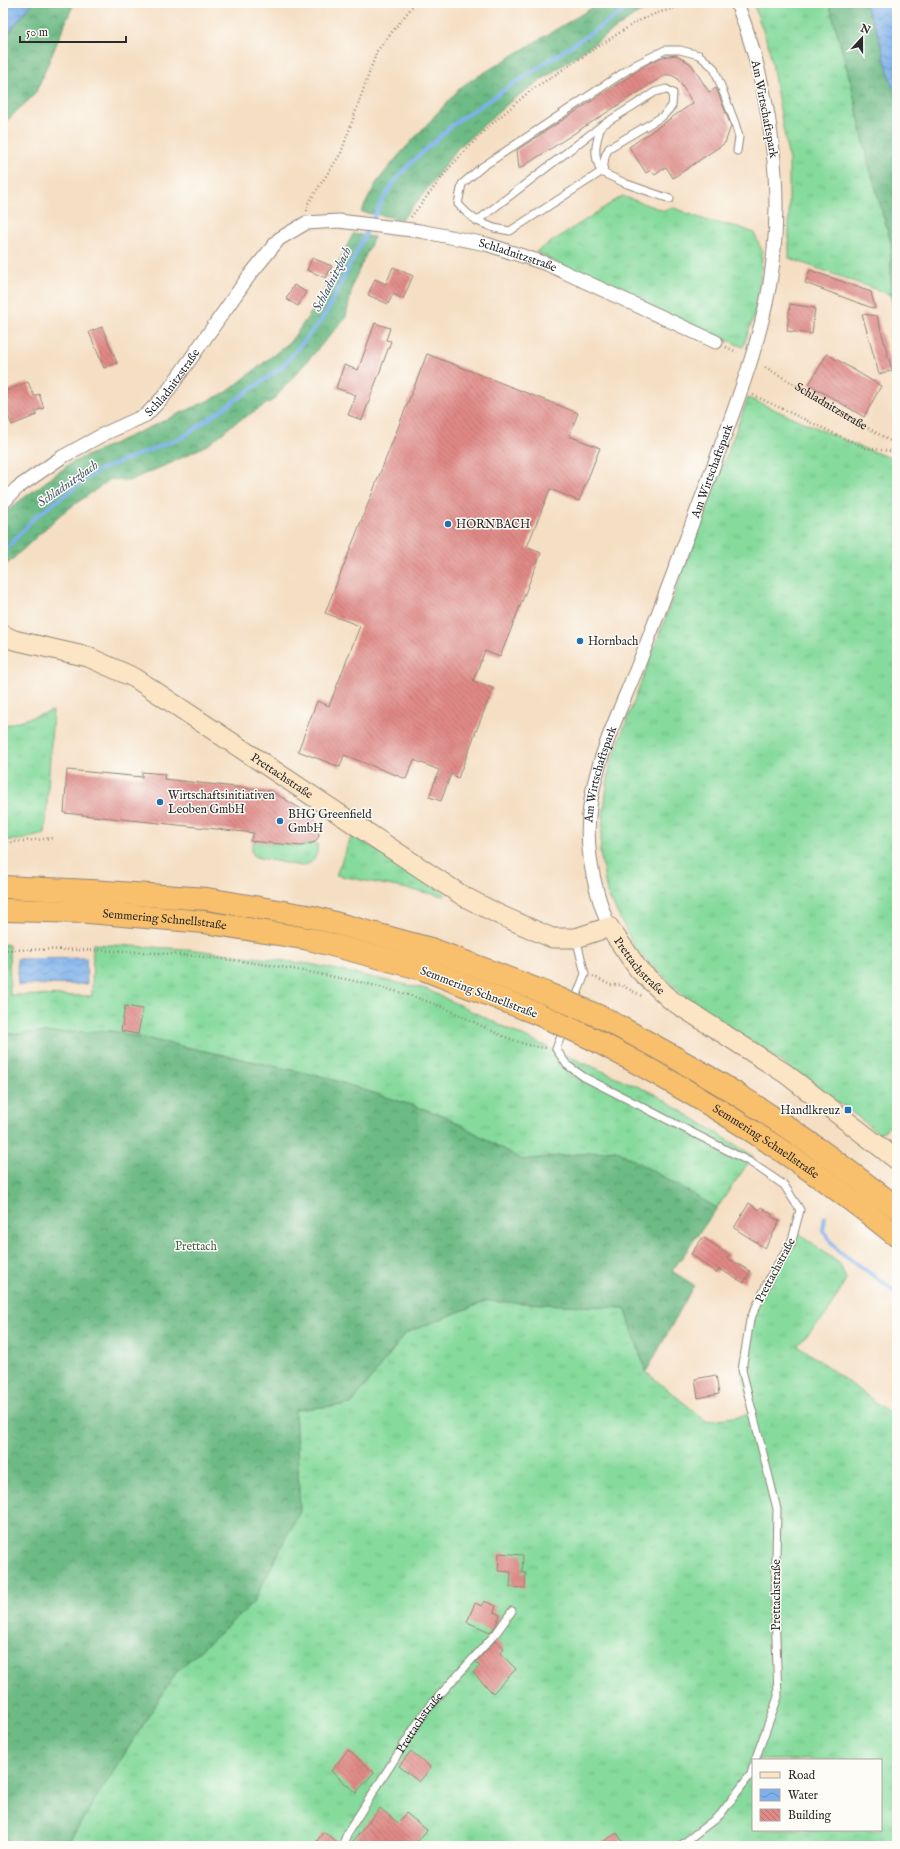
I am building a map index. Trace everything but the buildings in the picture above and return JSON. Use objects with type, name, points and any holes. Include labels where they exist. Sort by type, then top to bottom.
[{"type":"highway","name":"Semmering Schnellstraße","points":[[3,887],[207,899],[313,917],[431,949],[546,992],[603,1018],[670,1054],[746,1099],[845,1168],[897,1208]]},
{"type":"highway","name":"Semmering Schnellstraße","points":[[3,910],[88,912],[204,922],[309,939],[422,969],[536,1013],[592,1038],[659,1073],[728,1114],[779,1148],[890,1230]]},
{"type":"highway","points":[[890,1230],[897,1248]]},
{"type":"street","name":"Am Wirtschaftspark","points":[[609,927],[598,900],[591,866],[588,833],[590,800],[602,760],[684,547],[741,390],[757,336],[770,283],[776,219],[775,162],[769,118],[760,74],[746,26],[737,3]]},
{"type":"street","name":"Schladnitzstraße","points":[[3,502],[17,488],[62,457],[104,434],[146,415],[165,395],[249,276],[279,239],[306,223],[339,220],[403,228],[486,244],[547,264],[716,342]]},
{"type":"street","name":"Prettachstraße","points":[[3,635],[14,640],[88,657],[135,678],[463,896],[500,916],[552,938],[576,938],[609,927],[639,970],[671,1000],[786,1074],[874,1144],[897,1160]]},
{"type":"lane","points":[[477,221],[601,126],[655,92],[666,89],[673,93],[672,106],[663,116],[609,148],[605,156],[602,173],[510,231],[494,228],[477,221],[466,213],[458,204],[462,184],[489,162],[635,66],[664,50],[680,50],[699,55],[714,68],[739,137],[737,151]]},
{"type":"lane","points":[[601,126],[595,144],[595,158],[602,173],[627,184],[670,199]]},
{"type":"lane","points":[[556,1049],[585,974],[576,938]]},
{"type":"lane","name":"Prettachstraße","points":[[556,1049],[567,1065],[584,1077],[750,1162],[784,1185],[800,1210],[791,1244],[772,1271],[750,1320],[742,1370],[777,1509],[775,1609],[778,1697],[756,1759]]},
{"type":"lane","name":"Prettachstraße","points":[[342,1846],[348,1832],[426,1710],[497,1632],[512,1611]]},
{"type":"lane","points":[[680,1846],[720,1815],[751,1774],[752,1770]]},
{"type":"path","points":[[306,223],[307,205],[341,153],[377,51],[415,3]]},
{"type":"path","points":[[403,228],[426,196],[450,167],[487,128],[530,91],[636,22],[657,13],[694,3]]},
{"type":"path","name":"Schladnitzstraße","points":[[765,367],[897,445]]},
{"type":"path","points":[[741,390],[865,448],[897,452]]},
{"type":"path","points":[[3,844],[54,838]]},
{"type":"path","points":[[3,950],[104,951],[198,955],[273,965],[373,985],[415,997],[536,1047],[556,1049]]},
{"type":"path","points":[[585,974],[610,985],[621,985],[649,999]]},
{"type":"green space","points":[[32,3],[74,3],[35,94],[3,124],[3,40]]},
{"type":"green space","points":[[600,3],[661,3],[637,14],[512,100],[457,149],[421,197],[402,219],[361,212],[377,182],[399,155],[462,86]]},
{"type":"green space","points":[[753,3],[829,3],[852,87],[868,161],[891,243],[891,295],[789,258],[789,161],[769,47]]},
{"type":"green space","points":[[829,3],[864,3],[877,31],[897,103],[897,340],[891,295],[891,243],[868,161],[852,87]]},
{"type":"green space","points":[[622,196],[665,211],[671,207],[708,221],[739,227],[754,233],[762,251],[761,277],[756,310],[743,347],[605,287],[536,252]]},
{"type":"green space","points":[[353,234],[374,237],[353,283],[346,317],[273,400],[232,425],[209,444],[171,463],[128,481],[111,479],[61,514],[3,568],[3,517],[13,506],[71,463],[227,392],[290,342],[320,300]]},
{"type":"green space","points":[[748,398],[865,449],[897,460],[897,556],[894,565],[897,568],[897,699],[895,703],[897,704],[897,1119],[884,1131],[878,1133],[759,1046],[688,1001],[636,950],[607,893],[600,852],[603,815],[610,765]]},
{"type":"green space","points":[[53,711],[45,834],[19,840],[3,840],[3,726]]},
{"type":"green space","points":[[352,835],[445,893],[443,896],[336,875]]},
{"type":"green space","points":[[254,841],[301,846],[317,843],[317,851],[315,858],[312,861],[301,866],[255,857],[252,853]]},
{"type":"green space","points":[[3,944],[9,945],[10,995],[92,996],[93,944],[187,949],[310,964],[426,989],[529,1039],[655,1094],[753,1156],[717,1208],[616,1150],[522,1160],[445,1116],[324,1077],[112,1031],[3,1034]]},
{"type":"green space","name":"Prettach","points":[[112,1031],[324,1077],[445,1116],[522,1160],[616,1150],[717,1208],[672,1271],[694,1285],[646,1372],[625,1308],[486,1301],[406,1333],[351,1404],[295,1410],[300,1510],[253,1603],[177,1671],[66,1846],[3,1846],[3,1034]]},
{"type":"green space","points":[[795,1230],[840,1264],[846,1279],[827,1314],[798,1345],[897,1418],[897,1846],[66,1846],[177,1671],[253,1603],[300,1510],[295,1410],[351,1404],[406,1333],[486,1301],[625,1308],[646,1372],[706,1421],[752,1414],[742,1370],[750,1320]]},
{"type":"water","points":[[3,3],[32,3],[3,40]]},
{"type":"water","points":[[864,3],[897,3],[897,103],[877,31]]},
{"type":"water","points":[[86,958],[87,984],[18,985],[17,959]]},
{"type":"waterway","name":"Schladnitzbach","points":[[3,552],[34,518],[97,471],[183,437],[281,368],[324,317],[382,201],[397,178],[417,157],[456,122],[636,3]]},
{"type":"waterway","points":[[887,1142],[897,1131]]},
{"type":"waterway","points":[[825,1217],[823,1231],[838,1251],[884,1283],[897,1294]]},
{"type":"place","name":"HORNBACH","points":[[448,524]]},
{"type":"place","name":"Hornbach","points":[[580,641]]},
{"type":"place","name":"Wirtschaftsinitiativen Leoben GmbH","points":[[160,802]]},
{"type":"place","name":"BHG Greenfield GmbH","points":[[280,821]]},
{"type":"place","name":"Handlkreuz","points":[[848,1110]]}]
